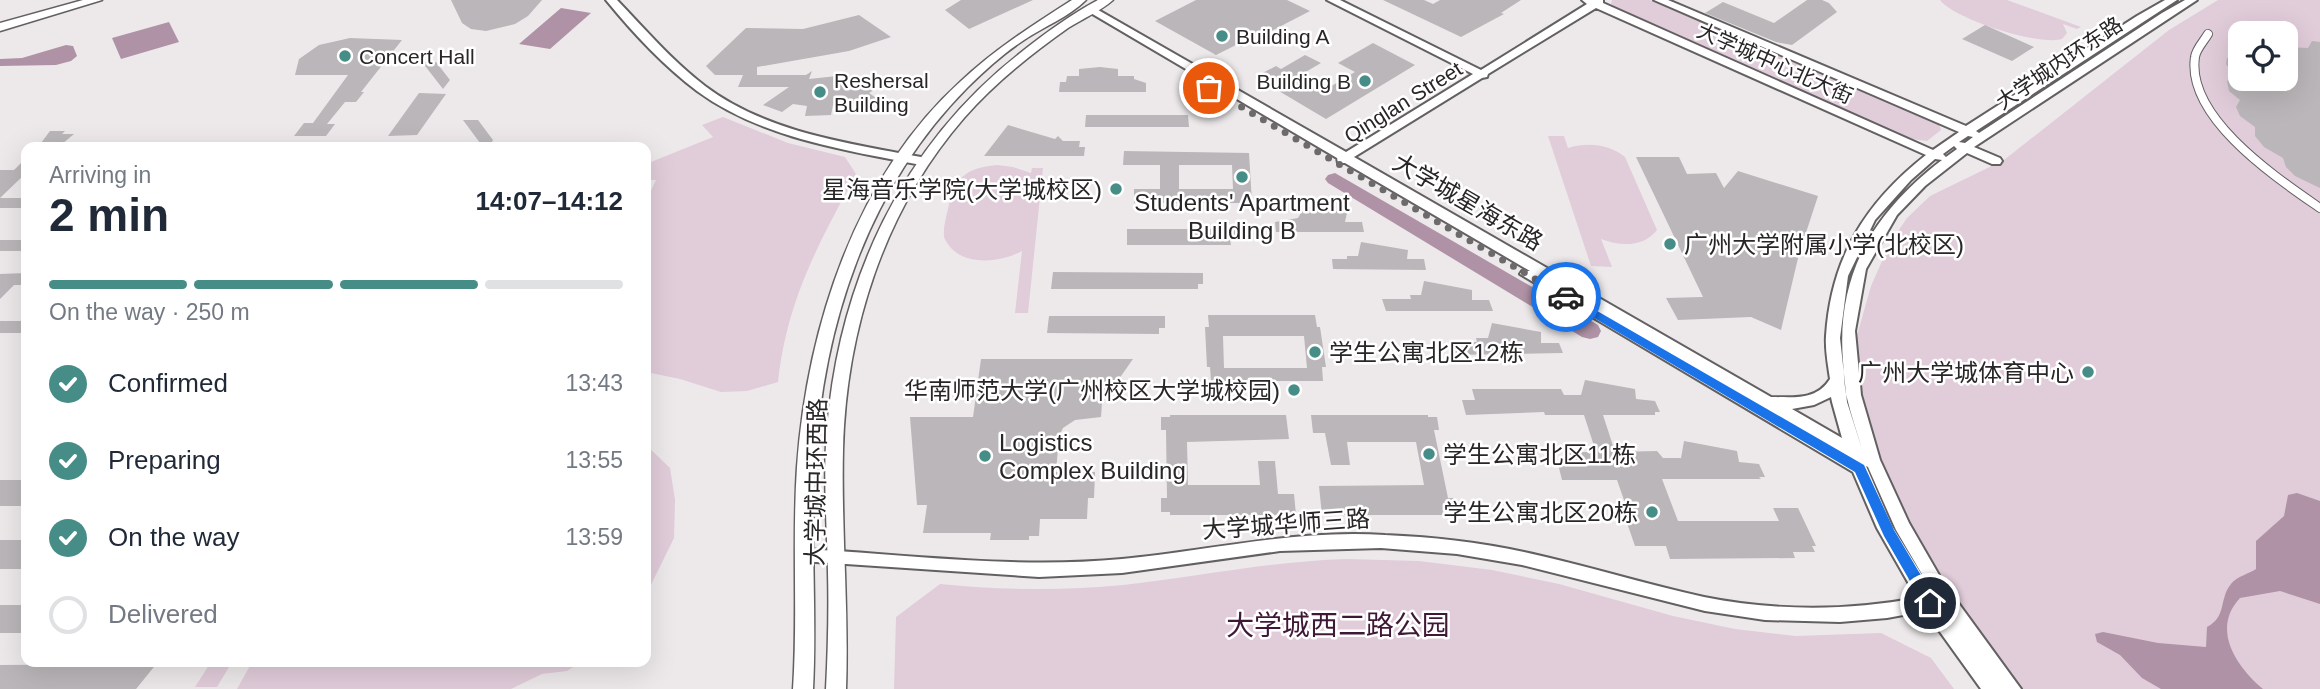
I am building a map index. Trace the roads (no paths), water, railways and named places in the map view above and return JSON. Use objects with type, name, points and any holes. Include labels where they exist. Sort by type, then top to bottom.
[{"type":"main road","points":[[0,16],[60,0]]},
{"type":"main road","points":[[0,27],[96,0]]},
{"type":"main road","points":[[611,0],[692,81],[729,106],[802,135],[921,161]]},
{"type":"main road","name":"大学城中环西路","points":[[803,689],[809,415],[818,361],[835,293],[872,205],[901,157],[935,115],[976,74],[1019,40],[1078,5],[1107,0]]},
{"type":"main road","points":[[1332,0],[1478,72]]},
{"type":"main road","name":"大学城中心北大街","points":[[1659,0],[1975,135]]},
{"type":"main road","name":"Qinglan Street","points":[[1340,158],[1591,1]]},
{"type":"main road","name":"大学城中心北大街","points":[[1591,1],[1941,158]]},
{"type":"main road","name":"大学城内环东路","points":[[1941,158],[2180,1]]},
{"type":"main road","name":"大学城中环西路","points":[[836,689],[835,450],[844,360],[859,294],[894,206],[921,161],[989,83],[1030,50],[1078,5]]},
{"type":"main road","name":"大学城星海东路","points":[[1078,5],[1867,466]]},
{"type":"main road","points":[[1959,145],[1996,161]]},
{"type":"main road","name":"大学城星海东路","points":[[1340,158],[1854,452]]},
{"type":"main road","points":[[1941,158],[1906,178],[1879,207],[1853,248],[1842,275],[1834,310],[1836,381],[1854,452],[1867,466],[1895,511],[1928,572],[1972,637],[2012,689]]},
{"type":"main road","points":[[1941,158],[1884,224],[1867,253],[1853,296],[1849,335],[1851,373],[1869,493],[1895,545],[1930,603],[1992,689]]},
{"type":"main road","points":[[872,205],[894,206]]},
{"type":"main road","points":[[1763,400],[1782,404],[1804,402],[1825,395],[1836,381]]},
{"type":"main road","name":"大学城华师三路","points":[[807,556],[1039,570],[1122,566],[1280,544],[1381,541],[1458,547],[1512,556],[1684,599],[1754,611],[1840,615],[1887,611],[1930,603]]},
{"type":"street","points":[[2208,34],[2195,56],[2196,85],[2213,113],[2235,142],[2261,166],[2320,208]]},
{"type":"waterway","points":[[1335,179],[1590,331]]},
{"type":"place","name":"Building A","points":[[1222,36]]},
{"type":"place","name":"Concert Hall","points":[[345,56]]},
{"type":"place","name":"Building B","points":[[1365,81]]},
{"type":"place","name":"Reshersal Building","points":[[820,92]]},
{"type":"place","name":"Students' Apartment Building B","points":[[1242,177]]},
{"type":"place","name":"星海音乐学院(大学城校区)","points":[[1116,189]]},
{"type":"place","name":"广州大学附属小学(北校区)","points":[[1670,244]]},
{"type":"place","name":"学生公寓北区12栋","points":[[1315,352]]},
{"type":"place","name":"广州大学城体育中心","points":[[2088,372]]},
{"type":"place","name":"华南师范大学(广州校区大学城校园)","points":[[1294,390]]},
{"type":"place","name":"学生公寓北区11栋","points":[[1429,454]]},
{"type":"place","name":"Logistics Complex Building","points":[[985,456]]},
{"type":"place","name":"学生公寓北区20栋","points":[[1652,512]]},
{"type":"park label","name":"大学城西二路公园","points":[[1338,625]]}]
